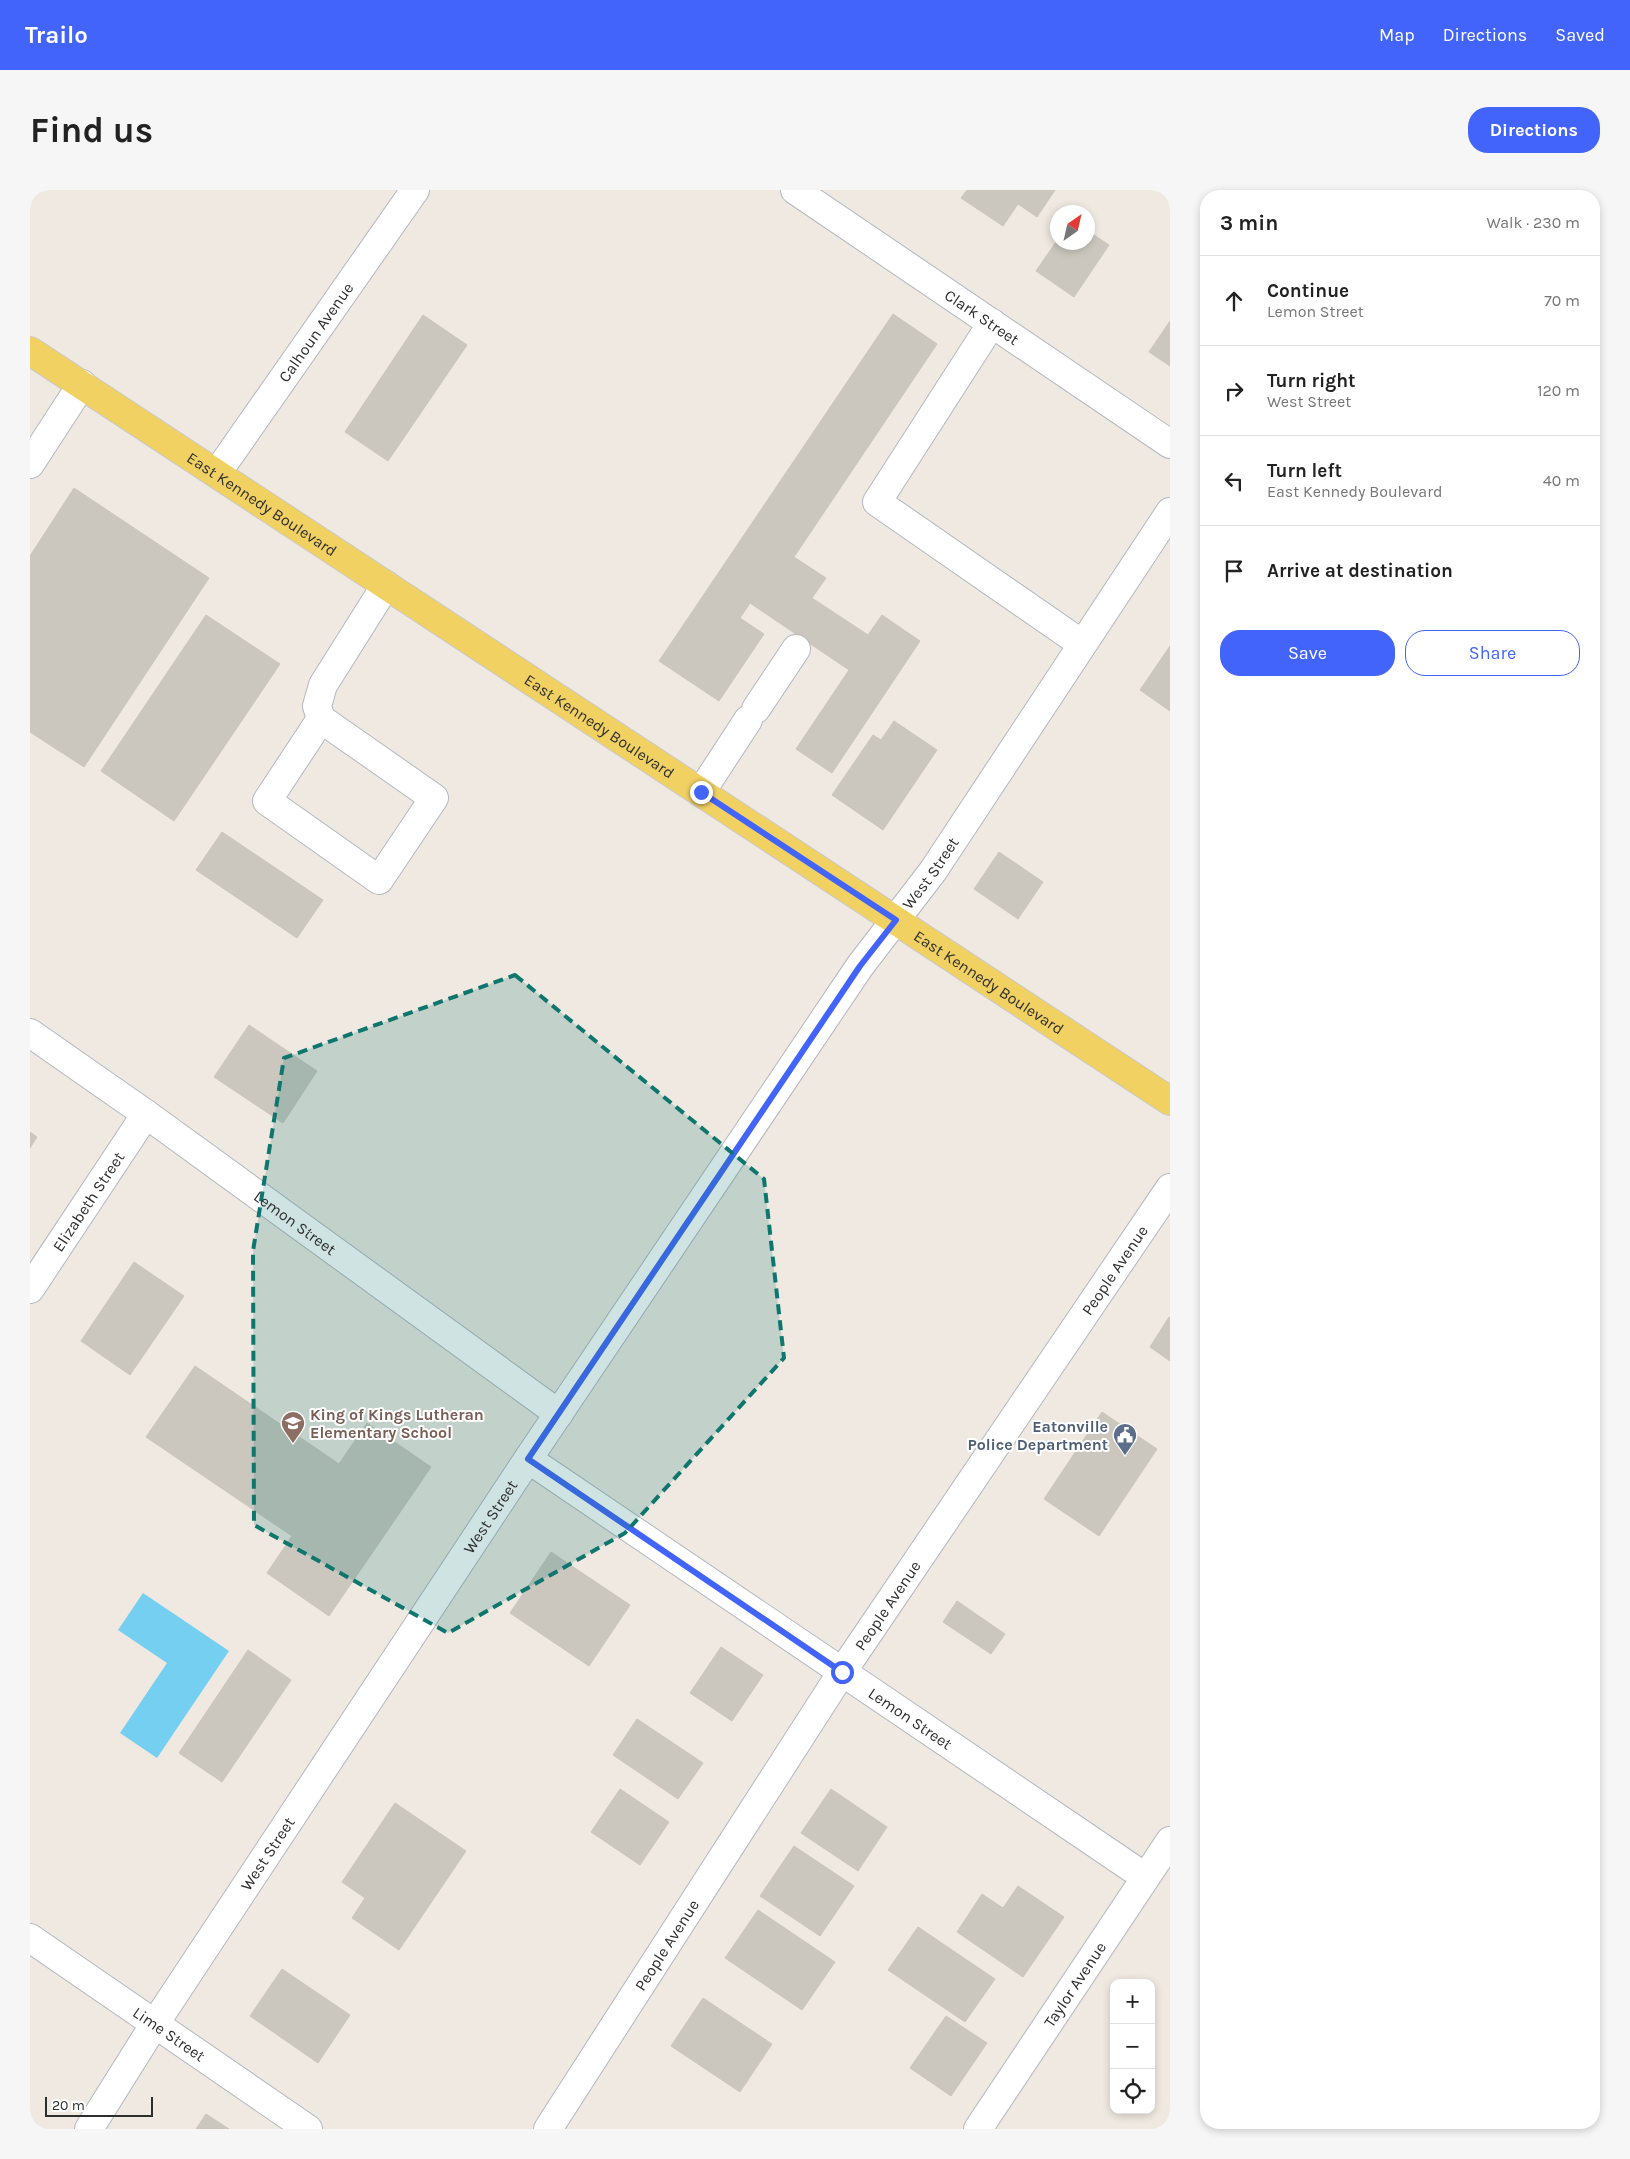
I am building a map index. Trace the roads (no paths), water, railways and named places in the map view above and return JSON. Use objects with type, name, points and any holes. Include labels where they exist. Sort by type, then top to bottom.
[{"type":"main road","name":"East Kennedy Boulevard","points":[[30,351],[1170,1101]]},
{"type":"street","name":"Calhoun Avenue","points":[[217,473],[415,190]]},
{"type":"street","name":"Clark Street","points":[[795,190],[1170,444]]},
{"type":"street","points":[[992,324],[876,502],[1082,644]]},
{"type":"street","points":[[30,464],[82,384]]},
{"type":"street","name":"West Street","points":[[89,2129],[154,2025],[528,1459],[860,966],[933,871],[1170,512]]},
{"type":"street","points":[[321,719],[267,801],[379,880],[434,798],[321,719],[317,706],[323,684],[386,585]]},
{"type":"street","points":[[701,792],[796,649]]},
{"type":"street","name":"Lemon Street","points":[[30,1033],[146,1114],[559,1414]]},
{"type":"street","name":"Elizabeth Street","points":[[30,1290],[146,1114]]},
{"type":"street","name":"People Avenue","points":[[548,2129],[842,1672],[1170,1188]]},
{"type":"street","name":"Lemon Street","points":[[528,1459],[1145,1877]]},
{"type":"street","name":"Taylor Avenue","points":[[978,2129],[1170,1840]]},
{"type":"street","name":"Lime Street","points":[[30,1938],[308,2129]]},
{"type":"water","points":[[143,1593],[229,1651],[157,1758],[120,1733],[167,1663],[118,1630]]},
{"type":"place","name":"King of Kings Lutheran Elementary School","points":[[293,1444]]},
{"type":"place","name":"Eatonville Police Department","points":[[1125,1456]]}]
